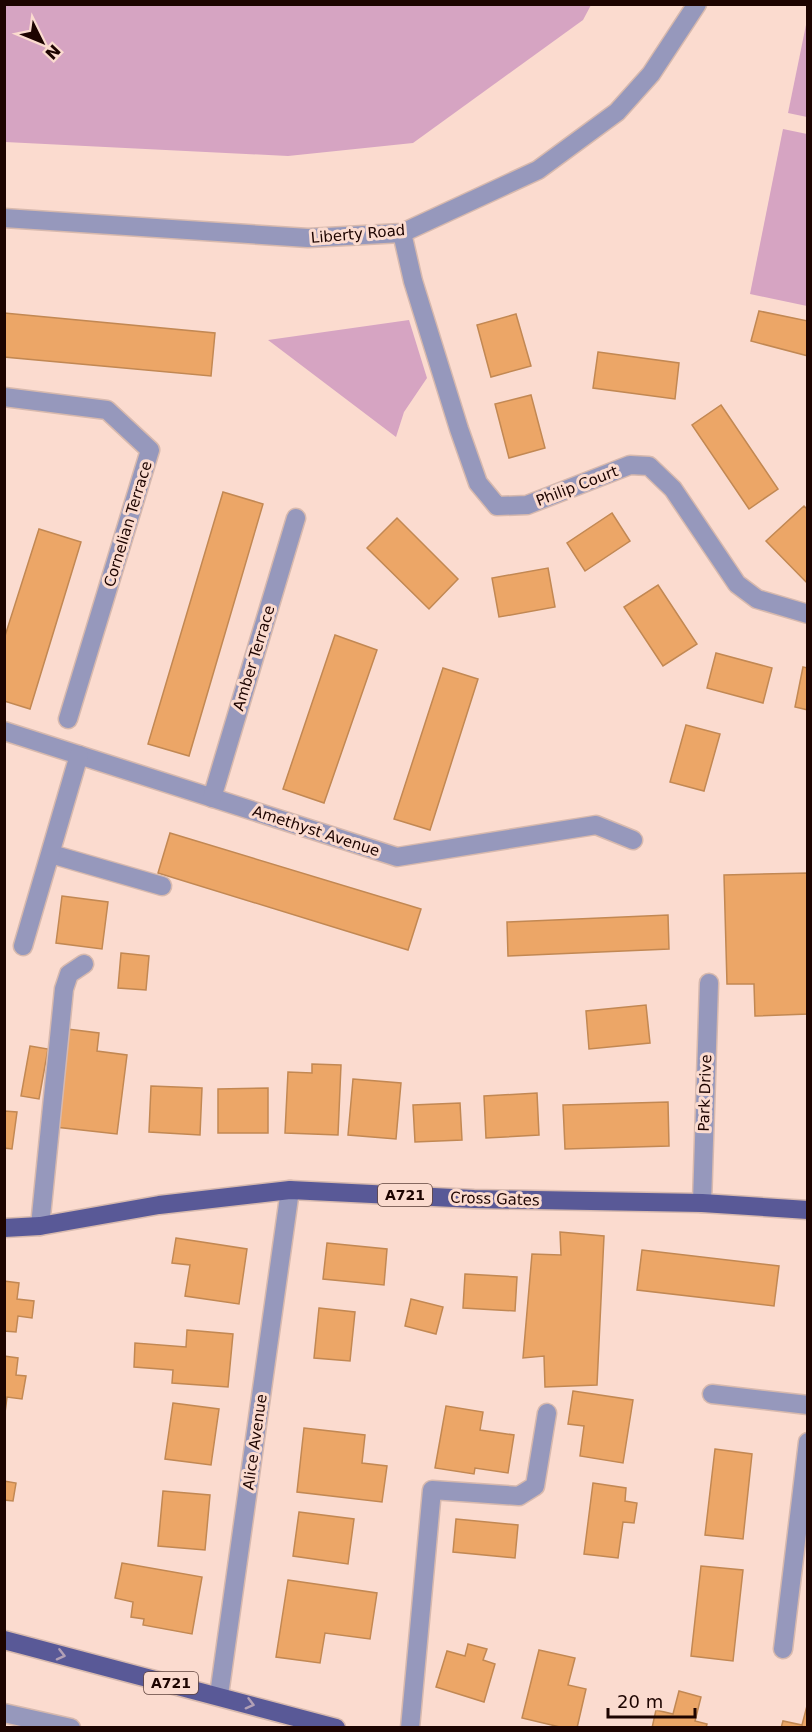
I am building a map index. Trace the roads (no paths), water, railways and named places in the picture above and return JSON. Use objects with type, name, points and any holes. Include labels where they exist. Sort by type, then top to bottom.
[{"type":"main road","name":"Cross Gates","points":[[4,1228],[40,1226],[159,1205],[290,1190],[474,1199],[702,1203],[807,1210]]},
{"type":"main road","name":"A721","points":[[4,1640],[334,1727]]},
{"type":"street","name":"Liberty Road","points":[[4,218],[308,238],[402,233],[538,170],[617,112],[651,74],[697,4]]},
{"type":"street","name":"Philip Court","points":[[402,233],[413,280],[459,429],[478,483],[497,506],[527,505],[630,465],[649,466],[674,489],[737,585],[756,599],[807,614]]},
{"type":"street","name":"Cornelian Terrace","points":[[4,397],[107,410],[150,450],[68,719]]},
{"type":"street","name":"Amber Terrace","points":[[212,798],[296,518]]},
{"type":"street","name":"Amethyst Avenue","points":[[4,731],[397,857],[596,825],[633,840]]},
{"type":"street","points":[[23,945],[80,755]]},
{"type":"street","points":[[51,854],[162,886]]},
{"type":"street","points":[[40,1226],[64,989],[69,974],[84,964]]},
{"type":"street","name":"Park Drive","points":[[702,1203],[709,982]]},
{"type":"street","name":"Alice Avenue","points":[[219,1695],[290,1190]]},
{"type":"street","points":[[712,1394],[807,1405]]},
{"type":"street","points":[[410,1728],[432,1490],[519,1496],[535,1486],[547,1413]]},
{"type":"street","points":[[783,1649],[807,1442]]},
{"type":"street","points":[[4,1713],[71,1728]]}]
